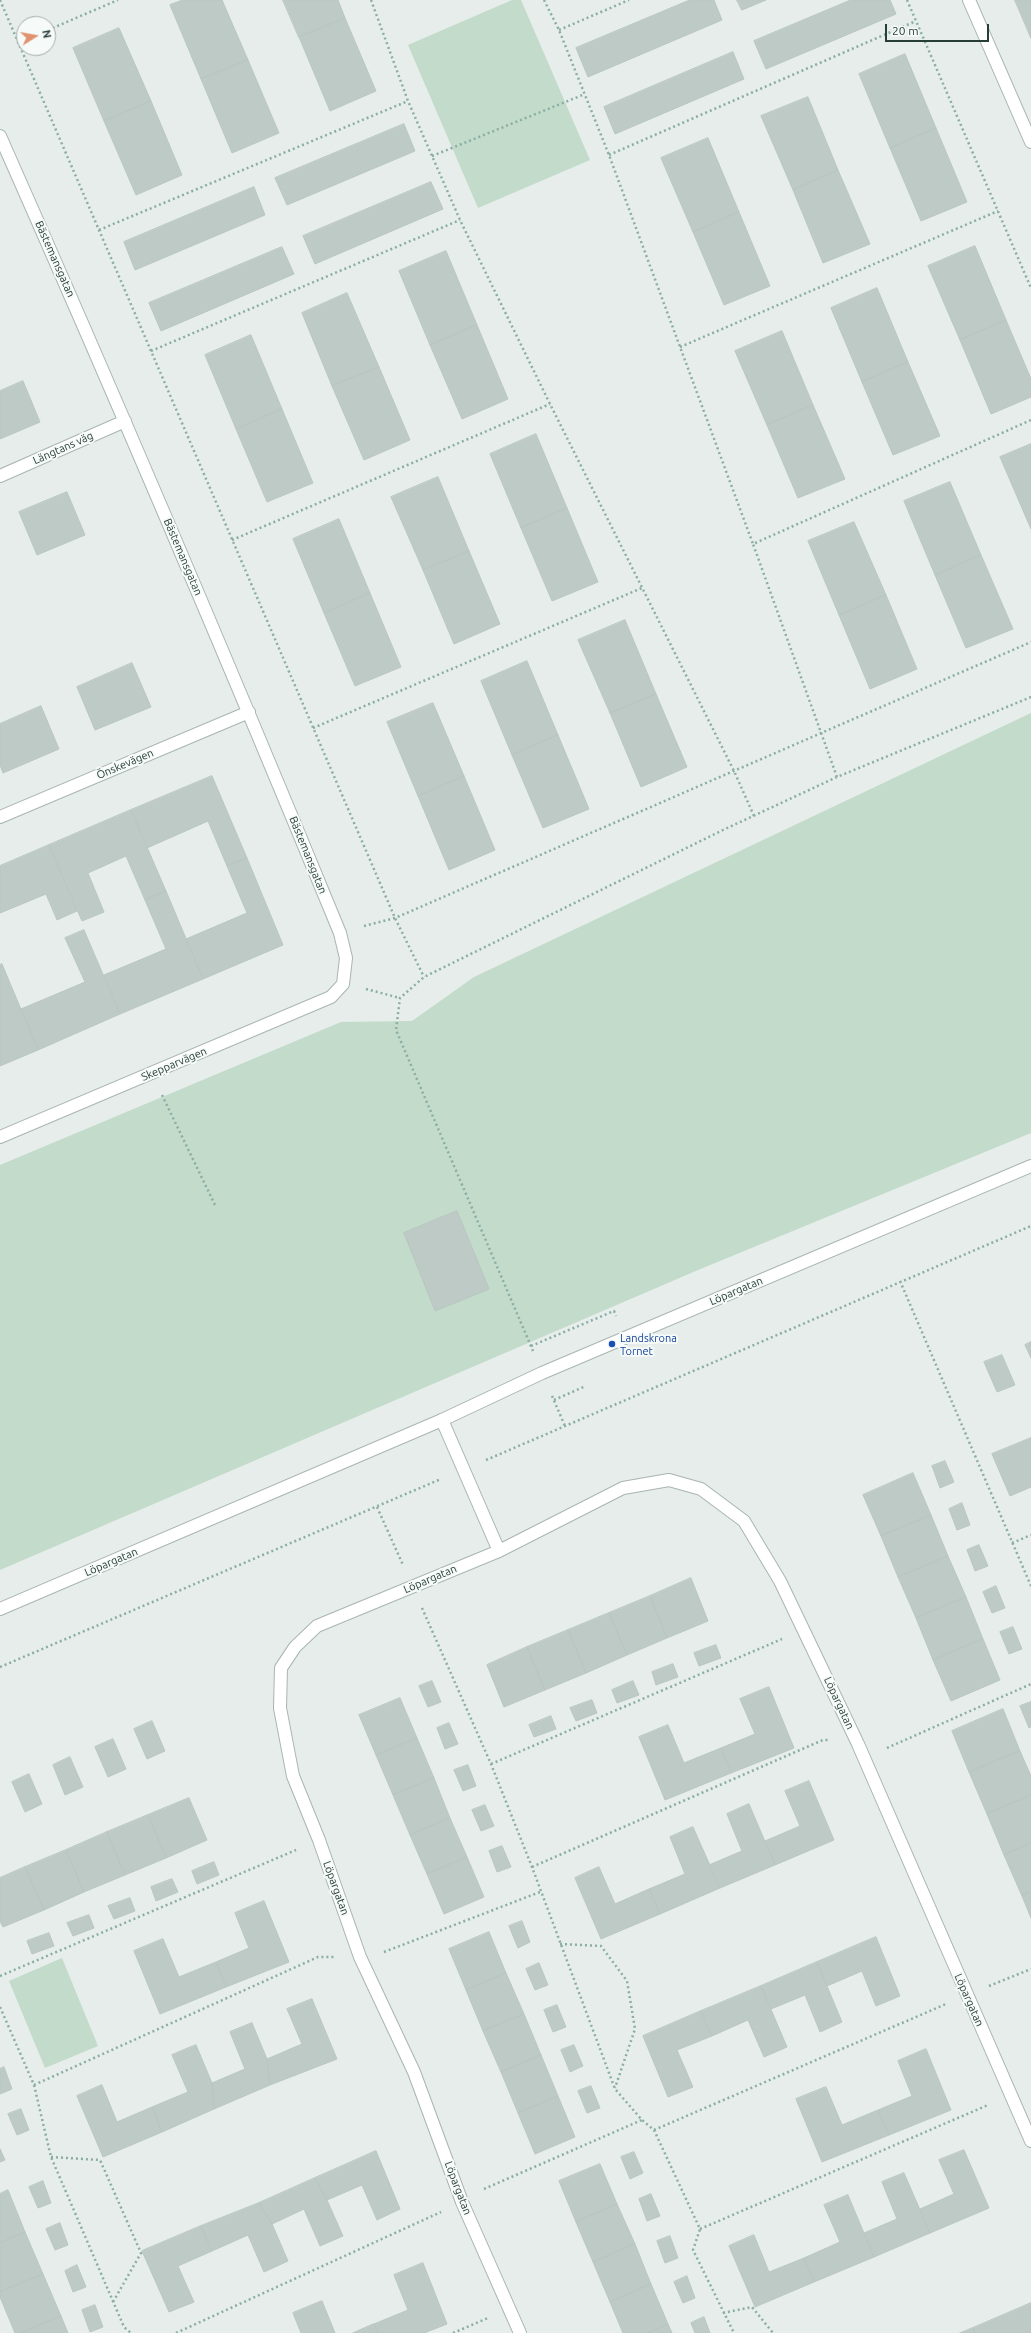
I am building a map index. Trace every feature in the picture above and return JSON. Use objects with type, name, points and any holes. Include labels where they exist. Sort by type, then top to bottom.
[{"type":"street","points":[[969,0],[1031,142]]},
{"type":"street","name":"Bästemansgatan","points":[[1,140],[125,420],[249,712],[340,933],[346,958],[343,984]]},
{"type":"street","name":"Längtans väg","points":[[0,476],[125,420]]},
{"type":"street","name":"Önskevägen","points":[[0,817],[249,712]]},
{"type":"street","name":"Skepparvägen","points":[[0,1137],[331,997],[343,984]]},
{"type":"street","name":"Löpargatan","points":[[0,1609],[442,1420],[542,1373],[1031,1166]]},
{"type":"street","points":[[442,1420],[499,1551]]},
{"type":"street","name":"Löpargatan","points":[[520,2333],[462,2202],[414,2072],[360,1957],[319,1840],[293,1776],[280,1708],[280,1668],[295,1646],[317,1626],[499,1551],[623,1488],[669,1480],[701,1489],[744,1522],[780,1581],[858,1744],[1031,2141]]},
{"type":"path","points":[[0,0],[16,37]]},
{"type":"path","points":[[56,27],[118,0]]},
{"type":"path","points":[[371,0],[408,100],[460,220],[550,404],[734,771],[754,816]]},
{"type":"path","points":[[544,0],[585,94],[609,155],[753,544],[837,777]]},
{"type":"path","points":[[558,30],[629,0]]},
{"type":"path","points":[[907,0],[1031,288]]},
{"type":"path","points":[[609,155],[916,21]]},
{"type":"path","points":[[24,56],[394,918],[424,977]]},
{"type":"path","points":[[432,156],[585,94]]},
{"type":"path","points":[[99,230],[408,100]]},
{"type":"path","points":[[680,347],[998,211]]},
{"type":"path","points":[[151,351],[460,220]]},
{"type":"path","points":[[232,540],[550,404]]},
{"type":"path","points":[[753,544],[1031,420]]},
{"type":"path","points":[[313,728],[642,588]]},
{"type":"path","points":[[340,933],[394,918],[1031,642]]},
{"type":"path","points":[[565,1426],[396,1030],[400,998],[424,977],[754,816],[837,777],[1031,697]]},
{"type":"path","points":[[343,984],[400,998]]},
{"type":"path","points":[[151,1073],[215,1205]]},
{"type":"path","points":[[0,1667],[1031,1226]]},
{"type":"path","points":[[900,1281],[1031,1586]]},
{"type":"path","points":[[531,1346],[614,1311],[619,1321]]},
{"type":"path","points":[[554,1400],[586,1386]]},
{"type":"path","points":[[377,1507],[491,1764],[532,1867],[540,1892],[615,2089],[642,2120],[654,2130],[700,2229],[694,2250],[723,2313],[734,2333]]},
{"type":"path","points":[[1012,1543],[1031,1535]]},
{"type":"path","points":[[491,1764],[804,1630]]},
{"type":"path","points":[[532,1867],[824,1740],[886,1748],[1031,1684]]},
{"type":"path","points":[[0,1976],[319,1840]]},
{"type":"path","points":[[34,2085],[318,1957],[360,1957],[392,1950],[540,1892]]},
{"type":"path","points":[[560,1944],[601,1946],[627,1981],[635,2029],[615,2089]]},
{"type":"path","points":[[654,2130],[967,1995],[1031,1969]]},
{"type":"path","points":[[0,2007],[34,2085],[51,2157],[124,2327],[131,2333]]},
{"type":"path","points":[[700,2229],[1011,2095]]},
{"type":"path","points":[[176,2333],[462,2202],[482,2189],[642,2120]]},
{"type":"path","points":[[51,2157],[100,2160],[121,2206],[141,2253],[113,2302]]},
{"type":"path","points":[[453,2333],[510,2308]]},
{"type":"path","points":[[723,2313],[752,2308],[772,2333]]},
{"type":"green space","points":[[512,0],[521,0],[590,160],[478,208],[408,45]]},
{"type":"green space","points":[[1031,713],[1031,1133],[698,1270],[0,1570],[0,1165],[341,1022],[412,1021],[474,977]]},
{"type":"green space","points":[[62,1958],[98,2046],[45,2068],[9,1981]]},
{"type":"building","points":[[183,0],[222,0],[248,60],[201,79],[170,5]]},
{"type":"building","points":[[283,0],[338,0],[345,18],[299,37]]},
{"type":"building","points":[[690,0],[714,0],[722,20],[588,77],[576,48]]},
{"type":"building","points":[[737,0],[766,0],[742,10]]},
{"type":"building","points":[[851,0],[890,0],[896,14],[766,69],[754,41]]},
{"type":"building","points":[[1015,0],[1031,0],[1031,38]]},
{"type":"building","points":[[345,18],[376,91],[330,111],[299,37]]},
{"type":"building","points":[[119,28],[151,101],[104,121],[73,48]]},
{"type":"building","points":[[733,52],[744,79],[615,134],[604,107]]},
{"type":"building","points":[[905,54],[936,128],[890,148],[859,74]]},
{"type":"building","points":[[248,60],[279,133],[232,153],[201,79]]},
{"type":"building","points":[[808,97],[838,170],[793,190],[761,116]]},
{"type":"building","points":[[151,101],[182,175],[136,195],[104,121]]},
{"type":"building","points":[[404,124],[415,151],[287,205],[275,178]]},
{"type":"building","points":[[936,128],[967,202],[921,221],[890,148]]},
{"type":"building","points":[[708,138],[739,212],[693,232],[661,158]]},
{"type":"building","points":[[838,170],[870,244],[823,263],[793,190]]},
{"type":"building","points":[[431,182],[443,209],[315,264],[303,236]]},
{"type":"building","points":[[254,187],[265,215],[135,270],[124,242]]},
{"type":"building","points":[[739,212],[770,286],[724,305],[693,232]]},
{"type":"building","points":[[975,246],[1006,320],[960,340],[928,266]]},
{"type":"building","points":[[282,247],[294,274],[161,331],[149,303]]},
{"type":"building","points":[[446,251],[477,325],[430,345],[399,271]]},
{"type":"building","points":[[877,288],[908,362],[862,382],[831,308]]},
{"type":"building","points":[[347,293],[379,367],[332,386],[302,313]]},
{"type":"building","points":[[1006,320],[1031,379],[1031,397],[991,414],[960,340]]},
{"type":"building","points":[[477,325],[508,399],[462,419],[430,345]]},
{"type":"building","points":[[782,331],[813,405],[767,425],[735,351]]},
{"type":"building","points":[[251,335],[282,409],[236,429],[205,355]]},
{"type":"building","points":[[908,362],[940,436],[893,455],[862,382]]},
{"type":"building","points":[[379,367],[410,440],[364,460],[332,386]]},
{"type":"building","points":[[23,381],[40,422],[0,439],[0,391]]},
{"type":"building","points":[[813,405],[845,479],[798,498],[767,425]]},
{"type":"building","points":[[282,409],[313,483],[267,502],[236,429]]},
{"type":"building","points":[[536,434],[567,508],[521,528],[490,454]]},
{"type":"building","points":[[1031,444],[1031,529],[1000,457]]},
{"type":"building","points":[[438,477],[469,551],[423,570],[391,497]]},
{"type":"building","points":[[950,482],[981,555],[935,575],[904,501]]},
{"type":"building","points":[[67,492],[85,535],[37,555],[19,512]]},
{"type":"building","points":[[567,508],[598,582],[552,601],[521,528]]},
{"type":"building","points":[[339,519],[370,593],[324,613],[293,539]]},
{"type":"building","points":[[854,522],[886,595],[839,615],[808,541]]},
{"type":"building","points":[[469,551],[500,624],[454,644],[423,570]]},
{"type":"building","points":[[981,555],[1013,629],[966,648],[935,575]]},
{"type":"building","points":[[370,593],[401,667],[355,686],[324,613]]},
{"type":"building","points":[[886,595],[917,669],[870,689],[839,615]]},
{"type":"building","points":[[625,620],[656,694],[610,713],[578,640]]},
{"type":"building","points":[[527,661],[558,735],[512,755],[481,681]]},
{"type":"building","points":[[132,663],[151,707],[95,730],[77,687]]},
{"type":"building","points":[[656,694],[687,767],[641,787],[610,713]]},
{"type":"building","points":[[433,703],[464,776],[418,796],[387,722]]},
{"type":"building","points":[[41,706],[59,749],[3,773],[0,765],[0,724]]},
{"type":"building","points":[[558,735],[589,809],[543,828],[512,755]]},
{"type":"building","points":[[212,776],[247,858],[227,866],[208,821],[147,848],[131,810]]},
{"type":"building","points":[[464,776],[495,850],[449,870],[418,796]]},
{"type":"building","points":[[131,810],[166,891],[145,900],[126,856],[88,873],[104,912],[82,921],[49,845]]},
{"type":"building","points":[[49,845],[77,911],[57,920],[46,894],[0,913],[0,866]]},
{"type":"building","points":[[247,858],[283,945],[203,979],[186,939],[247,913],[227,866]]},
{"type":"building","points":[[166,891],[203,979],[120,1014],[104,975],[166,949],[145,900]]},
{"type":"building","points":[[84,930],[120,1014],[38,1050],[21,1009],[85,982],[65,938]]},
{"type":"building","points":[[2,964],[38,1050],[0,1066],[0,965]]},
{"type":"building","points":[[457,1211],[489,1289],[435,1311],[404,1233]]},
{"type":"building","points":[[1031,1342],[1031,1358],[1025,1345]]},
{"type":"building","points":[[1002,1355],[1015,1385],[997,1392],[984,1362]]},
{"type":"building","points":[[1031,1438],[1031,1487],[1010,1496],[992,1454]]},
{"type":"building","points":[[945,1461],[954,1482],[940,1488],[932,1466]]},
{"type":"building","points":[[913,1473],[931,1515],[881,1536],[863,1495]]},
{"type":"building","points":[[962,1503],[970,1525],[957,1530],[949,1509]]},
{"type":"building","points":[[931,1515],[948,1556],[898,1577],[881,1536]]},
{"type":"building","points":[[979,1545],[988,1566],[975,1571],[967,1550]]},
{"type":"building","points":[[948,1556],[966,1597],[916,1618],[898,1577]]},
{"type":"building","points":[[691,1578],[708,1621],[667,1638],[650,1596]]},
{"type":"building","points":[[996,1586],[1005,1608],[992,1613],[983,1592]]},
{"type":"building","points":[[650,1596],[667,1638],[627,1655],[609,1613]]},
{"type":"building","points":[[966,1597],[983,1639],[933,1660],[916,1618]]},
{"type":"building","points":[[609,1613],[627,1655],[586,1673],[568,1630]]},
{"type":"building","points":[[1013,1627],[1022,1649],[1009,1654],[1000,1632]]},
{"type":"building","points":[[568,1630],[586,1673],[545,1690],[527,1647]]},
{"type":"building","points":[[983,1639],[1000,1680],[951,1701],[933,1660]]},
{"type":"building","points":[[716,1645],[721,1658],[699,1666],[694,1653]]},
{"type":"building","points":[[527,1647],[545,1690],[504,1707],[487,1665]]},
{"type":"building","points":[[673,1664],[678,1677],[656,1685],[652,1672]]},
{"type":"building","points":[[432,1681],[441,1702],[428,1707],[419,1686]]},
{"type":"building","points":[[633,1681],[639,1695],[617,1703],[612,1690]]},
{"type":"building","points":[[769,1687],[794,1748],[731,1773],[721,1748],[755,1734],[740,1699]]},
{"type":"building","points":[[400,1698],[417,1738],[376,1755],[359,1715]]},
{"type":"building","points":[[592,1700],[597,1713],[576,1721],[570,1708]]},
{"type":"building","points":[[1031,1702],[1031,1727],[1029,1728],[1020,1706]]},
{"type":"building","points":[[1003,1709],[1020,1751],[969,1772],[952,1731]]},
{"type":"building","points":[[551,1716],[556,1729],[534,1737],[529,1725]]},
{"type":"building","points":[[152,1721],[165,1751],[147,1759],[134,1729]]},
{"type":"building","points":[[449,1723],[458,1744],[445,1749],[437,1728]]},
{"type":"building","points":[[668,1725],[684,1763],[721,1748],[731,1773],[665,1800],[639,1737]]},
{"type":"building","points":[[417,1738],[434,1778],[393,1795],[376,1755]]},
{"type":"building","points":[[113,1739],[126,1769],[108,1777],[95,1747]]},
{"type":"building","points":[[1020,1751],[1031,1776],[1031,1795],[987,1814],[969,1772]]},
{"type":"building","points":[[70,1757],[83,1787],[65,1795],[53,1765]]},
{"type":"building","points":[[468,1765],[476,1786],[463,1791],[454,1770]]},
{"type":"building","points":[[29,1774],[42,1804],[25,1812],[12,1782]]},
{"type":"building","points":[[434,1778],[450,1818],[410,1835],[393,1795]]},
{"type":"building","points":[[809,1781],[834,1840],[775,1865],[765,1841],[800,1826],[785,1791]]},
{"type":"building","points":[[1031,1795],[1031,1843],[1004,1855],[987,1814]]},
{"type":"building","points":[[189,1798],[207,1840],[166,1858],[148,1815]]},
{"type":"building","points":[[749,1804],[775,1865],[720,1888],[709,1865],[742,1851],[727,1814]]},
{"type":"building","points":[[485,1805],[494,1826],[481,1831],[472,1810]]},
{"type":"building","points":[[148,1815],[166,1858],[125,1875],[107,1832]]},
{"type":"building","points":[[450,1818],[467,1857],[427,1874],[410,1835]]},
{"type":"building","points":[[693,1827],[720,1888],[660,1914],[649,1889],[685,1874],[670,1837]]},
{"type":"building","points":[[107,1832],[125,1875],[84,1892],[66,1850]]},
{"type":"building","points":[[1031,1843],[1031,1892],[1022,1896],[1004,1855]]},
{"type":"building","points":[[502,1846],[511,1867],[497,1872],[489,1851]]},
{"type":"building","points":[[66,1850],[84,1892],[44,1910],[25,1867]]},
{"type":"building","points":[[467,1857],[484,1897],[444,1914],[427,1874]]},
{"type":"building","points":[[214,1862],[219,1875],[197,1884],[192,1871]]},
{"type":"building","points":[[25,1867],[44,1910],[3,1927],[0,1921],[0,1878]]},
{"type":"building","points":[[599,1867],[615,1904],[649,1889],[660,1914],[601,1939],[575,1878]]},
{"type":"building","points":[[172,1879],[178,1892],[156,1901],[151,1887]]},
{"type":"building","points":[[1031,1892],[1031,1918],[1022,1896]]},
{"type":"building","points":[[130,1898],[135,1911],[114,1919],[108,1906]]},
{"type":"building","points":[[264,1901],[289,1962],[226,1987],[216,1962],[249,1948],[235,1913]]},
{"type":"building","points":[[89,1915],[94,1928],[73,1936],[67,1923]]},
{"type":"building","points":[[522,1921],[530,1942],[518,1948],[509,1926]]},
{"type":"building","points":[[489,1932],[506,1973],[466,1990],[449,1949]]},
{"type":"building","points":[[49,1933],[54,1946],[32,1954],[27,1941]]},
{"type":"building","points":[[876,1937],[900,1996],[876,2006],[862,1971],[827,1986],[817,1962]]},
{"type":"building","points":[[163,1939],[179,1977],[216,1962],[226,1987],[160,2014],[134,1951]]},
{"type":"building","points":[[817,1962],[842,2022],[820,2032],[805,1995],[771,2009],[761,1986]]},
{"type":"building","points":[[539,1963],[548,1985],[535,1990],[526,1969]]},
{"type":"building","points":[[506,1973],[524,2014],[483,2031],[466,1990]]},
{"type":"building","points":[[761,1986],[787,2047],[764,2057],[748,2020],[712,2036],[701,2011]]},
{"type":"building","points":[[312,1999],[337,2059],[270,2085],[267,2059],[302,2044],[287,2009]]},
{"type":"building","points":[[557,2005],[566,2027],[553,2032],[544,2010]]},
{"type":"building","points":[[701,2011],[712,2036],[677,2050],[693,2087],[668,2097],[643,2036]]},
{"type":"building","points":[[524,2014],[541,2055],[501,2072],[483,2031]]},
{"type":"building","points":[[252,2023],[267,2059],[270,2085],[214,2109],[212,2083],[245,2069],[230,2032]]},
{"type":"building","points":[[196,2045],[212,2083],[214,2109],[162,2132],[152,2107],[188,2092],[172,2055]]},
{"type":"building","points":[[574,2045],[583,2066],[570,2072],[561,2050]]},
{"type":"building","points":[[926,2049],[951,2110],[889,2135],[878,2110],[912,2096],[898,2061]]},
{"type":"building","points":[[541,2055],[558,2096],[518,2113],[501,2072]]},
{"type":"building","points":[[4,2067],[12,2089],[0,2094],[0,2069]]},
{"type":"building","points":[[102,2085],[117,2122],[152,2107],[162,2132],[103,2157],[77,2096]]},
{"type":"building","points":[[591,2086],[600,2108],[587,2113],[578,2091]]},
{"type":"building","points":[[826,2087],[842,2125],[878,2110],[889,2135],[822,2162],[796,2099]]},
{"type":"building","points":[[558,2096],[575,2137],[535,2154],[518,2113]]},
{"type":"building","points":[[21,2109],[29,2130],[17,2135],[8,2114]]},
{"type":"building","points":[[0,2149],[5,2160],[0,2162]]},
{"type":"building","points":[[964,2150],[989,2208],[930,2233],[920,2209],[954,2194],[939,2160]]},
{"type":"building","points":[[376,2151],[400,2209],[377,2220],[362,2185],[327,2200],[315,2178]]},
{"type":"building","points":[[634,2152],[643,2173],[630,2179],[621,2157]]},
{"type":"building","points":[[600,2164],[617,2204],[576,2222],[559,2181]]},
{"type":"building","points":[[904,2173],[930,2233],[874,2257],[864,2233],[897,2219],[882,2182]]},
{"type":"building","points":[[315,2178],[327,2200],[343,2236],[320,2246],[304,2209],[272,2224],[259,2203]]},
{"type":"building","points":[[43,2181],[51,2203],[38,2208],[29,2187]]},
{"type":"building","points":[[8,2190],[25,2232],[0,2243],[0,2194]]},
{"type":"building","points":[[651,2194],[660,2216],[647,2221],[639,2199]]},
{"type":"building","points":[[848,2195],[874,2257],[814,2282],[804,2258],[840,2242],[824,2205]]},
{"type":"building","points":[[259,2203],[272,2224],[288,2261],[264,2272],[248,2235],[212,2251],[201,2226]]},
{"type":"building","points":[[617,2204],[635,2244],[593,2262],[576,2222]]},
{"type":"building","points":[[60,2223],[68,2245],[55,2250],[46,2229]]},
{"type":"building","points":[[201,2226],[212,2251],[178,2266],[194,2302],[169,2312],[142,2251]]},
{"type":"building","points":[[25,2232],[43,2274],[0,2292],[0,2243]]},
{"type":"building","points":[[754,2235],[769,2272],[804,2258],[814,2282],[755,2307],[729,2246]]},
{"type":"building","points":[[670,2236],[678,2258],[665,2263],[657,2241]]},
{"type":"building","points":[[635,2244],[651,2284],[610,2302],[593,2262]]},
{"type":"building","points":[[423,2263],[447,2324],[424,2333],[378,2333],[374,2324],[408,2310],[394,2275]]},
{"type":"building","points":[[77,2265],[86,2287],[73,2292],[65,2271]]},
{"type":"building","points":[[43,2274],[61,2316],[21,2333],[15,2333],[0,2297],[0,2292]]},
{"type":"building","points":[[687,2276],[695,2298],[683,2303],[674,2282]]},
{"type":"building","points":[[651,2284],[668,2324],[648,2333],[623,2333],[610,2302]]},
{"type":"building","points":[[322,2301],[335,2333],[301,2333],[293,2313]]},
{"type":"building","points":[[1031,2303],[1031,2333],[975,2333],[973,2328]]},
{"type":"building","points":[[95,2305],[103,2327],[90,2332],[82,2310]]},
{"type":"building","points":[[61,2316],[68,2333],[21,2333]]},
{"type":"building","points":[[704,2317],[710,2333],[695,2333],[691,2323]]},
{"type":"building","points":[[374,2324],[378,2333],[353,2333]]},
{"type":"building","points":[[668,2324],[672,2333],[648,2333]]},
{"type":"building","points":[[973,2328],[975,2333],[960,2333]]},
{"type":"place","name":"Landskrona Tornet","points":[[612,1344]]}]
